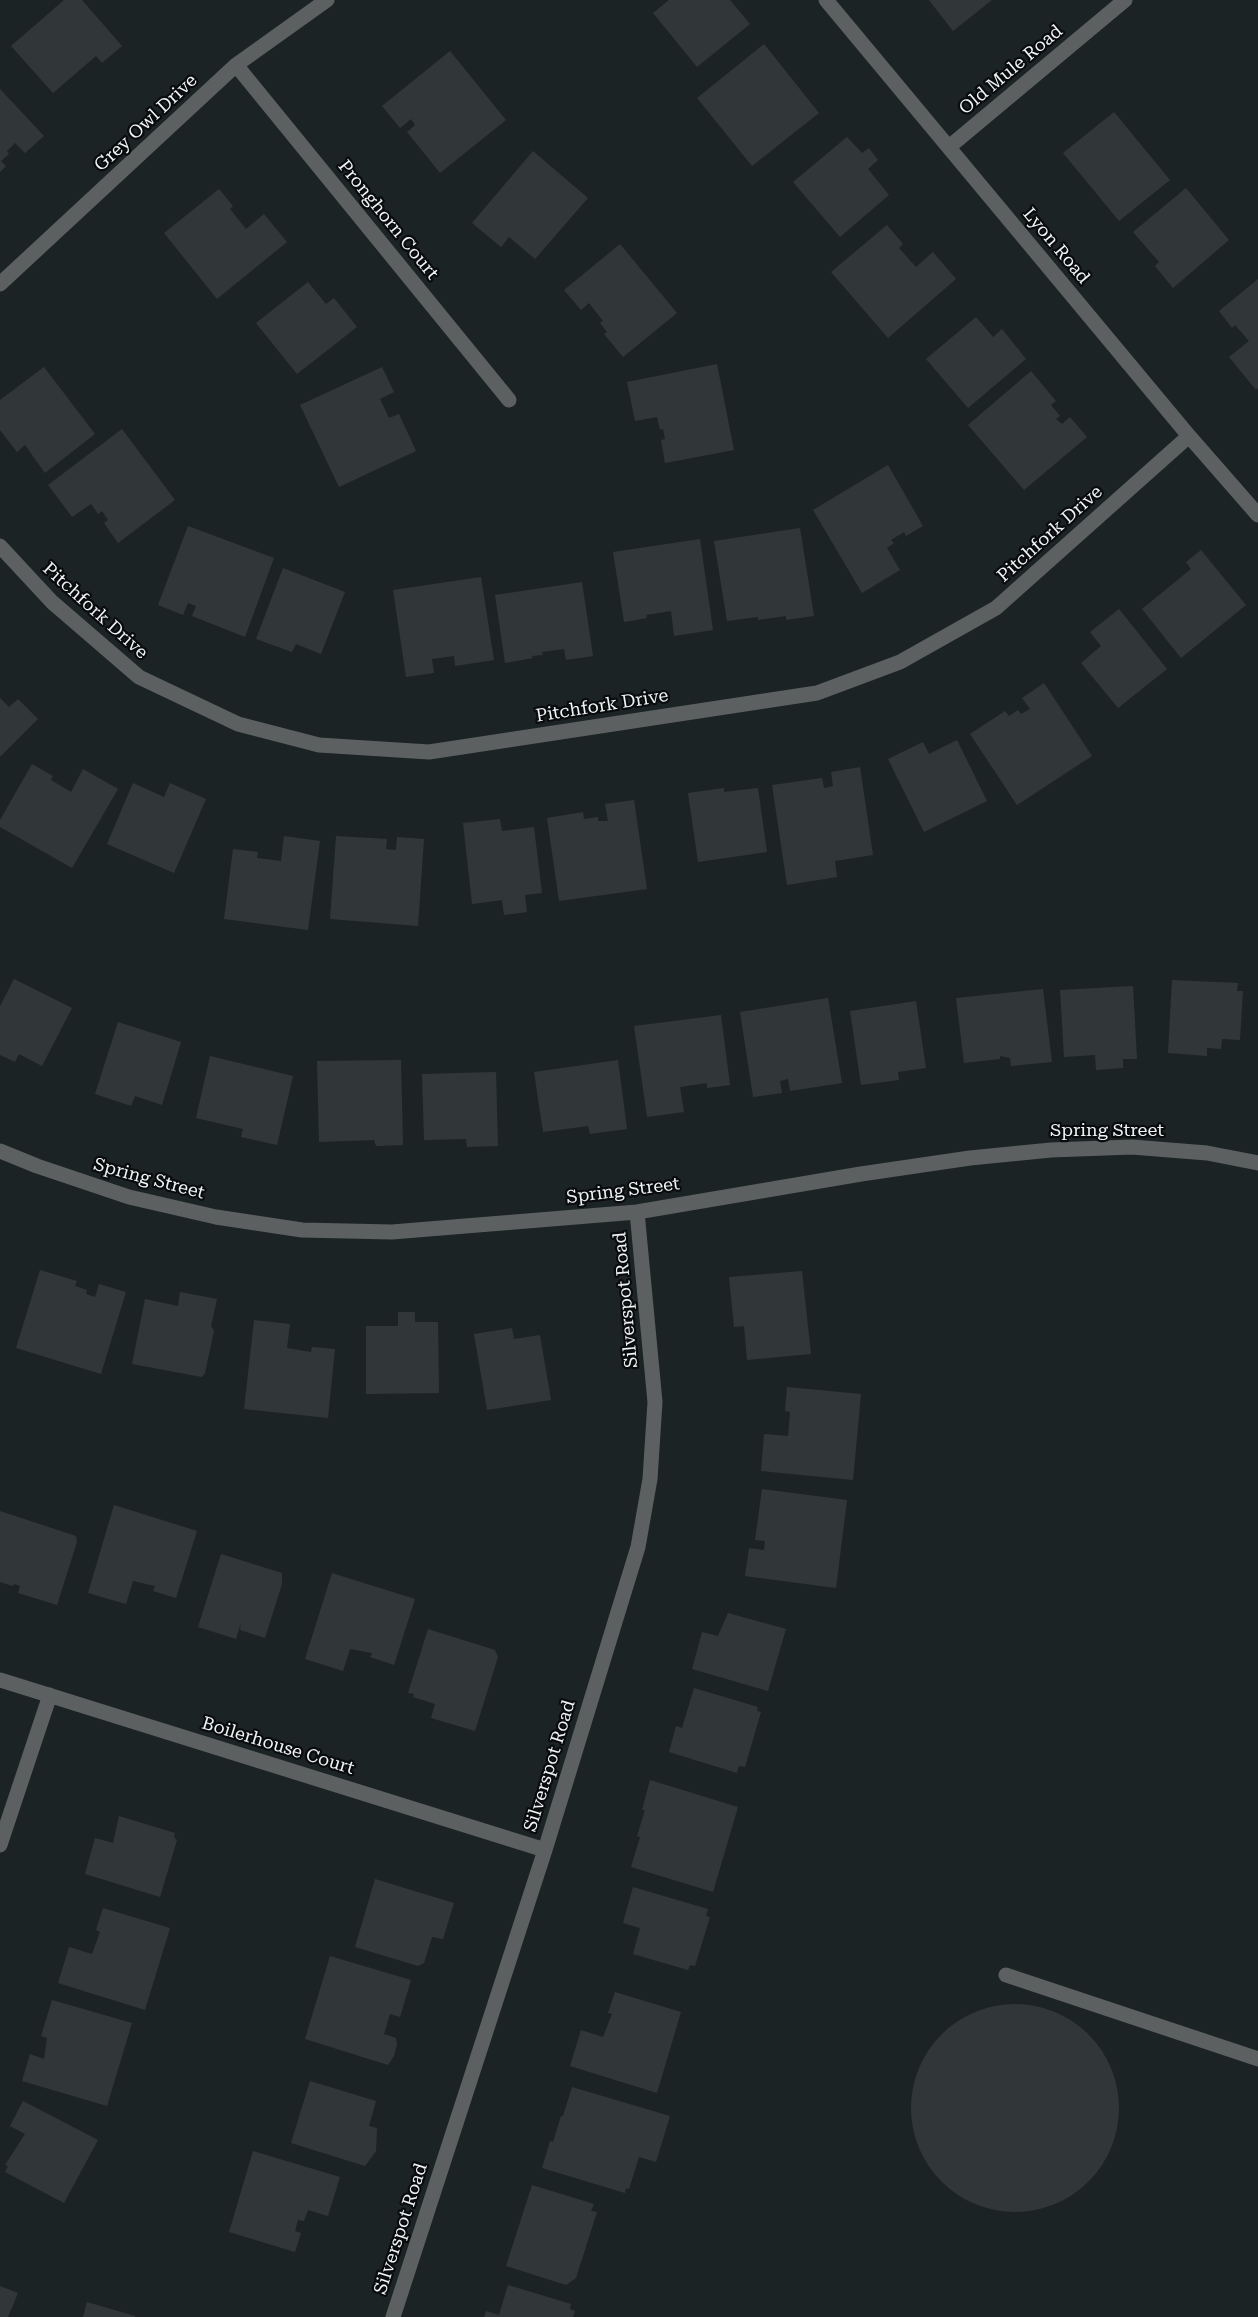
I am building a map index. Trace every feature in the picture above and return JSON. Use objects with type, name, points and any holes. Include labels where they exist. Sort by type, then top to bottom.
[{"type":"street","name":"Grey Owl Drive","points":[[0,285],[236,65],[327,0]]},
{"type":"street","name":"Lyon Road","points":[[826,0],[1189,436],[1258,515]]},
{"type":"street","name":"Old Mule Road","points":[[949,147],[1125,0]]},
{"type":"street","name":"Pronghorn Court","points":[[236,65],[510,400]]},
{"type":"street","name":"Pitchfork Drive","points":[[0,546],[52,602],[139,676],[238,724],[319,745],[429,752],[817,693],[900,662],[996,608],[1189,436]]},
{"type":"street","name":"Spring Street","points":[[0,1151],[129,1197],[216,1217],[302,1230],[392,1232],[637,1212],[916,1166],[1051,1150],[1132,1147],[1207,1153],[1258,1163]]},
{"type":"street","name":"Silverspot Road","points":[[393,2317],[545,1850],[638,1547],[650,1479],[656,1402],[637,1212]]},
{"type":"street","name":"Boilerhouse Court","points":[[0,1680],[545,1850]]},
{"type":"street","points":[[0,1845],[50,1695]]},
{"type":"street","points":[[1006,1975],[1258,2059]]},
{"type":"building","points":[[64,0],[82,0],[122,46],[102,63],[96,56],[53,93],[11,46]]},
{"type":"building","points":[[669,0],[730,0],[750,24],[697,67],[653,13]]},
{"type":"building","points":[[929,0],[992,0],[953,31]]},
{"type":"building","points":[[764,44],[819,113],[752,166],[697,98]]},
{"type":"building","points":[[450,51],[506,120],[440,173],[407,132],[415,125],[411,119],[400,128],[382,106]]},
{"type":"building","points":[[0,89],[44,136],[25,153],[15,143],[7,151],[9,154],[1,161],[6,166],[0,172]]},
{"type":"building","points":[[1114,112],[1170,180],[1119,221],[1063,153]]},
{"type":"building","points":[[847,137],[862,153],[869,148],[878,160],[868,169],[889,195],[840,237],[793,182]]},
{"type":"building","points":[[533,151],[588,198],[535,259],[509,237],[501,247],[472,223]]},
{"type":"building","points":[[1186,188],[1229,240],[1173,288],[1155,266],[1159,262],[1133,232]]},
{"type":"building","points":[[219,189],[233,206],[230,209],[246,229],[264,214],[287,242],[217,299],[164,233]]},
{"type":"building","points":[[887,225],[903,244],[899,248],[916,267],[933,252],[956,279],[888,338],[831,272]]},
{"type":"building","points":[[620,244],[677,313],[623,357],[604,334],[607,332],[600,323],[603,321],[589,303],[581,310],[564,290]]},
{"type":"building","points":[[1258,279],[1258,388],[1256,390],[1229,357],[1249,341],[1235,325],[1232,328],[1219,311]]},
{"type":"building","points":[[308,282],[326,304],[334,298],[357,327],[297,374],[256,323]]},
{"type":"building","points":[[976,317],[993,337],[1002,329],[1026,359],[968,408],[926,359]]},
{"type":"building","points":[[717,364],[734,450],[665,463],[661,440],[665,439],[663,429],[660,430],[657,417],[635,421],[627,382]]},
{"type":"building","points":[[44,367],[95,434],[45,473],[25,445],[17,452],[0,430],[0,400]]},
{"type":"building","points":[[382,367],[394,392],[380,399],[389,418],[399,414],[416,451],[339,487],[300,405]]},
{"type":"building","points":[[1031,371],[1056,401],[1051,405],[1060,416],[1056,419],[1062,424],[1070,417],[1087,437],[1024,490],[968,425]]},
{"type":"building","points":[[122,429],[175,500],[118,543],[104,523],[108,520],[102,511],[98,514],[91,504],[72,517],[48,485]]},
{"type":"building","points":[[888,465],[923,526],[906,536],[904,532],[891,540],[894,543],[887,548],[900,570],[862,593],[813,510]]},
{"type":"building","points":[[188,526],[274,558],[245,637],[192,616],[196,606],[188,603],[183,615],[158,605]]},
{"type":"building","points":[[800,528],[814,616],[786,620],[786,616],[727,621],[714,541]]},
{"type":"building","points":[[700,539],[713,630],[674,636],[671,611],[646,615],[647,618],[624,622],[613,552]]},
{"type":"building","points":[[1201,550],[1246,605],[1181,658],[1142,609],[1191,569],[1186,562]]},
{"type":"building","points":[[283,568],[345,592],[321,654],[296,644],[292,652],[256,639]]},
{"type":"building","points":[[481,577],[494,660],[455,666],[454,656],[432,659],[434,673],[406,677],[393,590]]},
{"type":"building","points":[[582,582],[593,656],[566,660],[564,649],[542,652],[543,655],[532,656],[533,658],[505,663],[495,595]]},
{"type":"building","points":[[1119,609],[1167,669],[1118,708],[1081,663],[1101,646],[1090,632]]},
{"type":"building","points":[[1044,683],[1092,756],[1017,805],[970,734],[1005,711],[1009,716],[1018,710],[1021,714],[1030,709],[1022,698]]},
{"type":"building","points":[[0,698],[9,707],[18,699],[38,719],[0,757]]},
{"type":"building","points":[[957,740],[987,801],[924,832],[888,759],[923,742],[929,754]]},
{"type":"building","points":[[32,764],[53,776],[51,780],[71,792],[83,769],[118,789],[72,868],[0,827],[0,820]]},
{"type":"building","points":[[860,767],[873,855],[835,861],[837,877],[787,885],[772,785],[822,778],[824,788],[833,786],[831,772]]},
{"type":"building","points":[[133,783],[164,797],[170,783],[206,799],[174,873],[107,844]]},
{"type":"building","points":[[724,788],[724,792],[758,788],[767,852],[698,862],[688,793]]},
{"type":"building","points":[[634,800],[647,889],[559,901],[547,818],[583,812],[584,819],[598,817],[598,821],[608,821],[605,804]]},
{"type":"building","points":[[500,819],[502,831],[534,827],[542,893],[525,895],[527,912],[504,915],[502,900],[472,904],[463,823]]},
{"type":"building","points":[[284,836],[320,841],[308,930],[224,919],[233,849],[258,852],[257,858],[281,861]]},
{"type":"building","points":[[336,836],[387,839],[386,849],[396,850],[397,837],[424,839],[418,926],[330,919]]},
{"type":"building","points":[[14,979],[72,1008],[42,1066],[19,1054],[15,1062],[0,1055],[0,1006]]},
{"type":"building","points":[[1172,980],[1238,983],[1237,991],[1243,991],[1240,1040],[1222,1039],[1221,1049],[1207,1048],[1207,1056],[1168,1053]]},
{"type":"building","points":[[1133,986],[1137,1059],[1123,1059],[1123,1068],[1096,1070],[1095,1055],[1064,1057],[1060,990]]},
{"type":"building","points":[[1043,989],[1052,1062],[1011,1066],[1010,1058],[1000,1056],[1000,1059],[964,1063],[956,998]]},
{"type":"building","points":[[828,998],[842,1083],[790,1091],[788,1079],[780,1081],[782,1093],[753,1097],[740,1012]]},
{"type":"building","points":[[916,1001],[926,1068],[898,1072],[899,1080],[861,1085],[850,1011]]},
{"type":"building","points":[[721,1015],[730,1085],[707,1088],[707,1083],[680,1087],[684,1112],[647,1117],[634,1026]]},
{"type":"building","points":[[118,1022],[181,1042],[162,1105],[135,1096],[131,1106],[95,1094]]},
{"type":"building","points":[[210,1056],[293,1076],[277,1145],[241,1137],[243,1129],[196,1118]]},
{"type":"building","points":[[401,1060],[403,1145],[376,1146],[374,1140],[319,1142],[317,1061]]},
{"type":"building","points":[[618,1060],[627,1129],[590,1134],[588,1126],[543,1132],[534,1072]]},
{"type":"building","points":[[496,1072],[498,1146],[467,1147],[466,1139],[424,1140],[422,1074]]},
{"type":"building","points":[[40,1270],[77,1281],[75,1286],[87,1290],[86,1294],[95,1297],[99,1284],[126,1292],[101,1374],[16,1348]]},
{"type":"building","points":[[802,1271],[811,1354],[747,1360],[744,1326],[734,1327],[729,1277]]},
{"type":"building","points":[[180,1292],[217,1299],[211,1326],[214,1331],[205,1373],[202,1377],[132,1364],[145,1299],[178,1306]]},
{"type":"building","points":[[398,1312],[415,1312],[415,1322],[438,1322],[439,1393],[366,1394],[366,1326],[398,1326]]},
{"type":"building","points":[[254,1320],[290,1324],[287,1348],[311,1352],[312,1347],[335,1349],[328,1418],[244,1409]]},
{"type":"building","points":[[512,1328],[514,1339],[540,1335],[551,1400],[487,1410],[474,1334]]},
{"type":"building","points":[[787,1387],[861,1394],[853,1480],[761,1471],[764,1434],[788,1436],[790,1412],[785,1411]]},
{"type":"building","points":[[762,1489],[847,1500],[836,1588],[745,1576],[749,1548],[764,1550],[765,1541],[755,1540]]},
{"type":"building","points":[[114,1505],[197,1531],[176,1598],[153,1591],[155,1586],[133,1581],[126,1604],[88,1593]]},
{"type":"building","points":[[0,1511],[76,1536],[77,1542],[57,1605],[18,1593],[20,1586],[0,1582]]},
{"type":"building","points":[[221,1554],[282,1573],[282,1584],[265,1638],[240,1630],[241,1623],[236,1639],[198,1627]]},
{"type":"building","points":[[332,1573],[415,1599],[394,1665],[370,1657],[372,1653],[350,1649],[343,1671],[305,1659]]},
{"type":"building","points":[[728,1613],[786,1629],[768,1691],[692,1669],[702,1632],[718,1636]]},
{"type":"building","points":[[428,1629],[495,1650],[498,1657],[475,1731],[431,1718],[435,1704],[413,1697],[414,1694],[408,1693]]},
{"type":"building","points":[[694,1688],[758,1707],[757,1711],[761,1712],[745,1767],[739,1766],[737,1773],[669,1752],[676,1726],[682,1728]]},
{"type":"building","points":[[650,1780],[738,1807],[713,1892],[631,1867],[640,1837],[637,1836],[645,1810],[642,1810]]},
{"type":"building","points":[[119,1816],[175,1833],[174,1837],[177,1840],[160,1897],[85,1874],[95,1838],[113,1843]]},
{"type":"building","points":[[375,1879],[454,1903],[443,1939],[432,1937],[424,1963],[418,1966],[355,1947]]},
{"type":"building","points":[[633,1887],[708,1909],[706,1916],[710,1917],[695,1966],[690,1965],[688,1970],[633,1954],[640,1928],[623,1923]]},
{"type":"building","points":[[103,1908],[170,1928],[145,2010],[58,1983],[69,1947],[92,1954],[100,1932],[96,1930]]},
{"type":"building","points":[[330,1956],[411,1980],[400,2017],[390,2014],[384,2034],[396,2038],[397,2044],[394,2056],[388,2065],[305,2039]]},
{"type":"building","points":[[615,1992],[681,2012],[657,2093],[570,2066],[581,2030],[603,2037],[612,2014],[608,2013]]},
{"type":"building","points":[[52,2000],[132,2023],[107,2106],[22,2081],[30,2054],[44,2059],[47,2038],[41,2036]]},
{"type":"building","points":[[1015,2004],[1035,2006],[1064,2016],[1095,2042],[1111,2068],[1117,2088],[1119,2108],[1117,2128],[1107,2157],[1081,2188],[1055,2204],[1035,2210],[1015,2212],[995,2210],[966,2200],[935,2174],[919,2148],[913,2128],[911,2108],[913,2088],[923,2059],[949,2028],[975,2012],[995,2006]]},
{"type":"building","points":[[310,2081],[376,2101],[369,2126],[377,2128],[376,2151],[365,2166],[291,2143]]},
{"type":"building","points":[[572,2087],[670,2116],[656,2162],[639,2157],[629,2189],[626,2188],[625,2193],[542,2168],[550,2141],[553,2142]]},
{"type":"building","points":[[23,2101],[98,2140],[64,2203],[5,2172],[8,2166],[5,2165],[25,2134],[10,2126]]},
{"type":"building","points":[[253,2151],[340,2177],[328,2216],[308,2210],[304,2221],[298,2220],[295,2231],[301,2233],[295,2252],[229,2232]]},
{"type":"building","points":[[532,2185],[594,2204],[591,2211],[597,2212],[576,2278],[566,2285],[506,2266]]},
{"type":"building","points":[[508,2285],[571,2304],[570,2309],[575,2311],[573,2317],[484,2317],[486,2311],[499,2315]]},
{"type":"building","points":[[0,2286],[18,2293],[8,2317],[0,2317]]},
{"type":"building","points":[[87,2302],[135,2316],[135,2317],[83,2317]]}]
